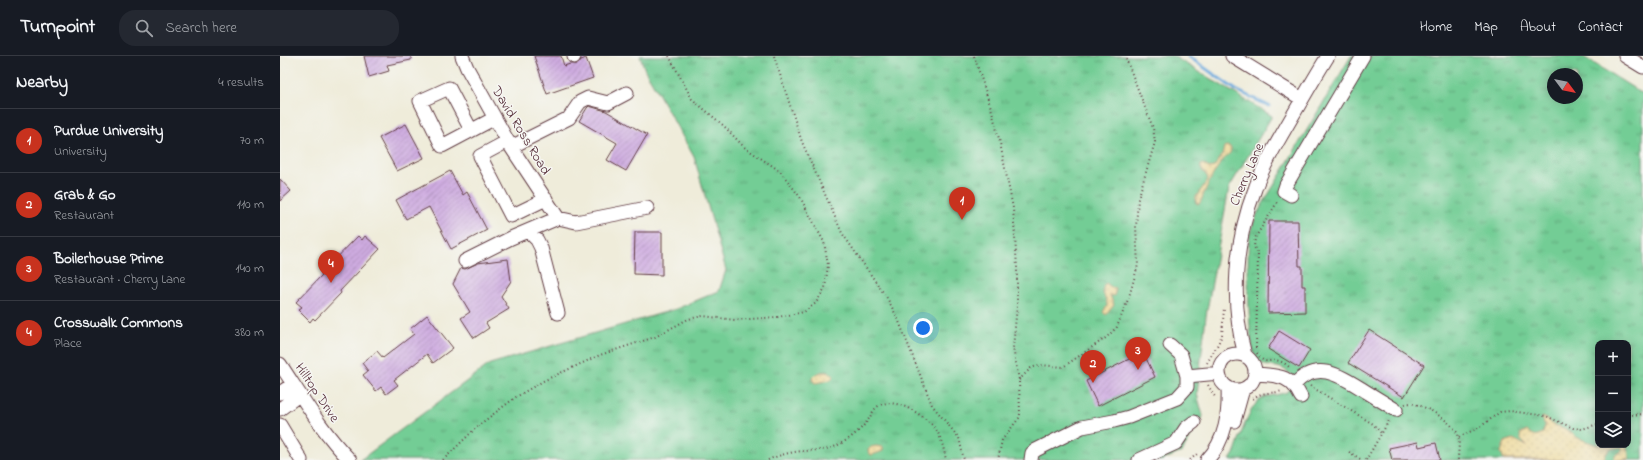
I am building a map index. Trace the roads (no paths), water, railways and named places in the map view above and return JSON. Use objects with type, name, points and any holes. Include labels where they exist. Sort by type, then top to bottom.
[{"type":"street","name":"David Ross Road","points":[[462,56],[467,68],[510,144],[558,218]]},
{"type":"street","points":[[1232,56],[1302,99]]},
{"type":"street","name":"Cherry Lane","points":[[1230,355],[1237,318],[1237,270],[1242,229],[1255,188],[1273,150],[1328,56]]},
{"type":"street","points":[[1288,193],[1286,185],[1363,56]]},
{"type":"street","points":[[1625,56],[1643,67]]},
{"type":"street","points":[[546,199],[511,216],[480,156],[569,118],[580,102],[588,98],[608,103],[627,93]]},
{"type":"street","points":[[471,130],[495,118]]},
{"type":"street","points":[[465,261],[558,218],[576,222],[647,208]]},
{"type":"street","points":[[528,231],[537,240],[541,248],[558,313]]},
{"type":"street","name":"Cherry Lane","points":[[1237,318],[1245,355]]},
{"type":"street","points":[[1031,460],[1032,453],[1036,450],[1082,427],[1129,417],[1177,398],[1186,387],[1187,376],[1181,355],[1170,345]]},
{"type":"street","points":[[1230,355],[1245,355],[1253,363],[1255,374],[1251,383],[1243,389],[1238,390],[1228,388],[1220,379],[1219,373],[1222,362],[1230,355]]},
{"type":"street","name":"Hilltop Drive","points":[[280,364],[330,438],[350,460]]},
{"type":"street","points":[[1290,386],[1300,378],[1313,371],[1328,372],[1340,375],[1396,410]]},
{"type":"street","points":[[1187,376],[1219,373]]},
{"type":"street","points":[[1255,374],[1275,376],[1290,381],[1290,386],[1301,398]]},
{"type":"street","points":[[1207,455],[1227,422],[1228,388]]},
{"type":"street","points":[[280,393],[296,389]]},
{"type":"street","points":[[280,409],[296,389]]},
{"type":"street","points":[[1207,455],[1224,443],[1229,434],[1243,389]]},
{"type":"street","points":[[1139,460],[1176,443],[1186,428],[1194,422]]},
{"type":"street","points":[[280,425],[301,460]]},
{"type":"waterway","points":[[1188,56],[1236,90],[1269,106]]},
{"type":"place","name":"Purdue University","points":[[962,220]]},
{"type":"place","name":"Crosswalk Commons","points":[[331,283]]},
{"type":"place","name":"Boilerhouse Prime","points":[[1138,370]]},
{"type":"place","name":"Grab & Go","points":[[1093,383]]}]
